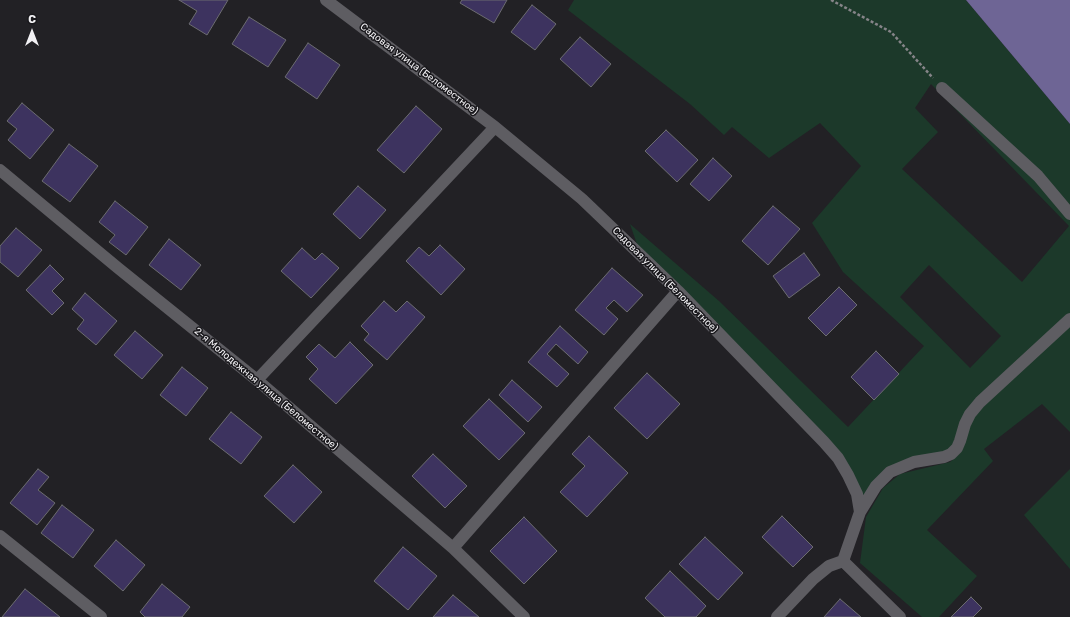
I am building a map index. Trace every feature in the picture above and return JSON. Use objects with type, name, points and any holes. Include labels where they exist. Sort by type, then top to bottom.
[{"type":"street","name":"Садовая улица (Беломестное)","points":[[326,0],[495,127],[582,199],[678,291],[838,458],[857,494],[860,512],[843,561]]},
{"type":"street","points":[[942,88],[1038,176],[1070,214]]},
{"type":"street","points":[[257,380],[495,127]]},
{"type":"street","name":"2-я Молодежная улица (Беломестное)","points":[[0,170],[118,268],[257,380],[453,548],[524,617]]},
{"type":"street","points":[[453,548],[678,291]]},
{"type":"street","points":[[860,512],[876,486],[890,472],[914,462],[944,457],[951,454],[957,448],[970,414],[980,402],[1070,319]]},
{"type":"street","points":[[0,536],[101,617]]},
{"type":"street","points":[[777,617],[813,579],[829,566],[843,561],[900,617]]},
{"type":"path","points":[[831,0],[891,32],[942,88]]},
{"type":"green space","points":[[574,0],[966,0],[1070,124],[1070,319],[980,402],[957,448],[890,472],[860,512],[848,475],[641,256],[630,224],[719,301],[848,427],[924,346],[843,272],[812,223],[861,166],[820,123],[769,158],[732,127],[724,135],[690,104],[568,10]],"holes":[[[931,84],[1069,226],[1022,282],[902,169],[938,132],[915,108]],[[929,265],[1001,336],[970,368],[900,297]]]},
{"type":"green space","points":[[1070,322],[1070,432],[1042,404],[984,449],[993,461],[927,530],[977,576],[939,617],[922,617],[860,563],[866,517],[883,488],[900,474],[950,462],[959,454],[971,418]]},
{"type":"green space","points":[[1070,469],[1070,569],[1024,515]]},
{"type":"shaded area","points":[[966,0],[1070,0],[1070,124]]},
{"type":"building","points":[[179,0],[228,0],[207,35],[189,24],[197,11]]},
{"type":"building","points":[[462,0],[507,0],[494,23],[460,3]]},
{"type":"building","points":[[532,5],[556,24],[535,50],[511,32]]},
{"type":"building","points":[[249,17],[286,40],[268,67],[232,44]]},
{"type":"building","points":[[580,37],[611,64],[591,87],[560,59]]},
{"type":"building","points":[[308,43],[340,65],[317,99],[285,77]]},
{"type":"building","points":[[22,103],[54,130],[30,159],[8,140],[17,129],[7,121]]},
{"type":"building","points":[[416,106],[442,129],[404,173],[377,150]]},
{"type":"building","points":[[666,130],[698,160],[677,182],[645,151]]},
{"type":"building","points":[[69,144],[98,166],[70,202],[42,181]]},
{"type":"building","points":[[713,158],[732,176],[709,201],[690,184]]},
{"type":"building","points":[[358,186],[386,210],[360,239],[333,214]]},
{"type":"building","points":[[115,201],[148,227],[126,255],[109,242],[115,235],[99,222]]},
{"type":"building","points":[[773,206],[800,229],[768,265],[742,241]]},
{"type":"building","points":[[16,228],[42,250],[18,277],[0,262],[0,246]]},
{"type":"building","points":[[169,239],[201,265],[181,290],[149,265]]},
{"type":"building","points":[[440,245],[465,269],[441,295],[406,261],[419,247],[429,256]]},
{"type":"building","points":[[302,248],[315,260],[322,253],[339,268],[311,298],[281,271]]},
{"type":"building","points":[[804,253],[820,275],[789,298],[773,276]]},
{"type":"building","points":[[50,265],[64,279],[52,291],[64,303],[52,315],[26,290]]},
{"type":"building","points":[[612,268],[643,295],[627,312],[614,300],[606,308],[618,319],[604,335],[575,310]]},
{"type":"building","points":[[839,287],[857,305],[826,336],[808,318]]},
{"type":"building","points":[[85,293],[117,321],[96,345],[77,329],[84,320],[72,309]]},
{"type":"building","points":[[384,301],[396,312],[407,301],[425,317],[387,360],[364,340],[369,334],[361,326]]},
{"type":"building","points":[[560,326],[588,352],[578,364],[556,344],[547,354],[569,374],[557,387],[528,362]]},
{"type":"building","points":[[135,331],[163,355],[142,379],[114,355]]},
{"type":"building","points":[[350,342],[373,365],[336,404],[309,379],[318,369],[306,357],[319,344],[335,358]]},
{"type":"building","points":[[876,351],[899,374],[874,400],[851,377]]},
{"type":"building","points":[[182,367],[208,388],[186,416],[160,395]]},
{"type":"building","points":[[647,373],[680,404],[647,439],[614,408]]},
{"type":"building","points":[[512,380],[542,407],[528,422],[499,395]]},
{"type":"building","points":[[489,399],[525,433],[499,460],[463,426]]},
{"type":"building","points":[[231,412],[262,437],[241,464],[209,439]]},
{"type":"building","points":[[589,436],[628,473],[587,517],[560,492],[585,466],[572,454]]},
{"type":"building","points":[[433,454],[467,486],[445,508],[412,476]]},
{"type":"building","points":[[293,465],[322,492],[294,523],[264,496]]},
{"type":"building","points":[[38,469],[49,477],[38,490],[55,503],[37,525],[10,503]]},
{"type":"building","points":[[62,505],[94,530],[73,558],[41,533]]},
{"type":"building","points":[[782,516],[813,547],[793,567],[762,537]]},
{"type":"building","points":[[524,517],[557,551],[524,584],[490,551]]},
{"type":"building","points":[[705,537],[743,573],[718,600],[679,564]]},
{"type":"building","points":[[116,540],[145,565],[123,591],[94,566]]},
{"type":"building","points":[[403,547],[437,576],[408,610],[374,581]]},
{"type":"building","points":[[670,571],[706,606],[696,617],[665,617],[645,598]]},
{"type":"building","points":[[162,584],[190,607],[182,617],[145,617],[140,612]]},
{"type":"building","points":[[25,589],[60,617],[2,617]]},
{"type":"building","points":[[453,595],[479,617],[433,617]]},
{"type":"building","points":[[971,597],[982,608],[973,617],[951,617]]},
{"type":"building","points":[[840,599],[861,617],[824,617]]}]
